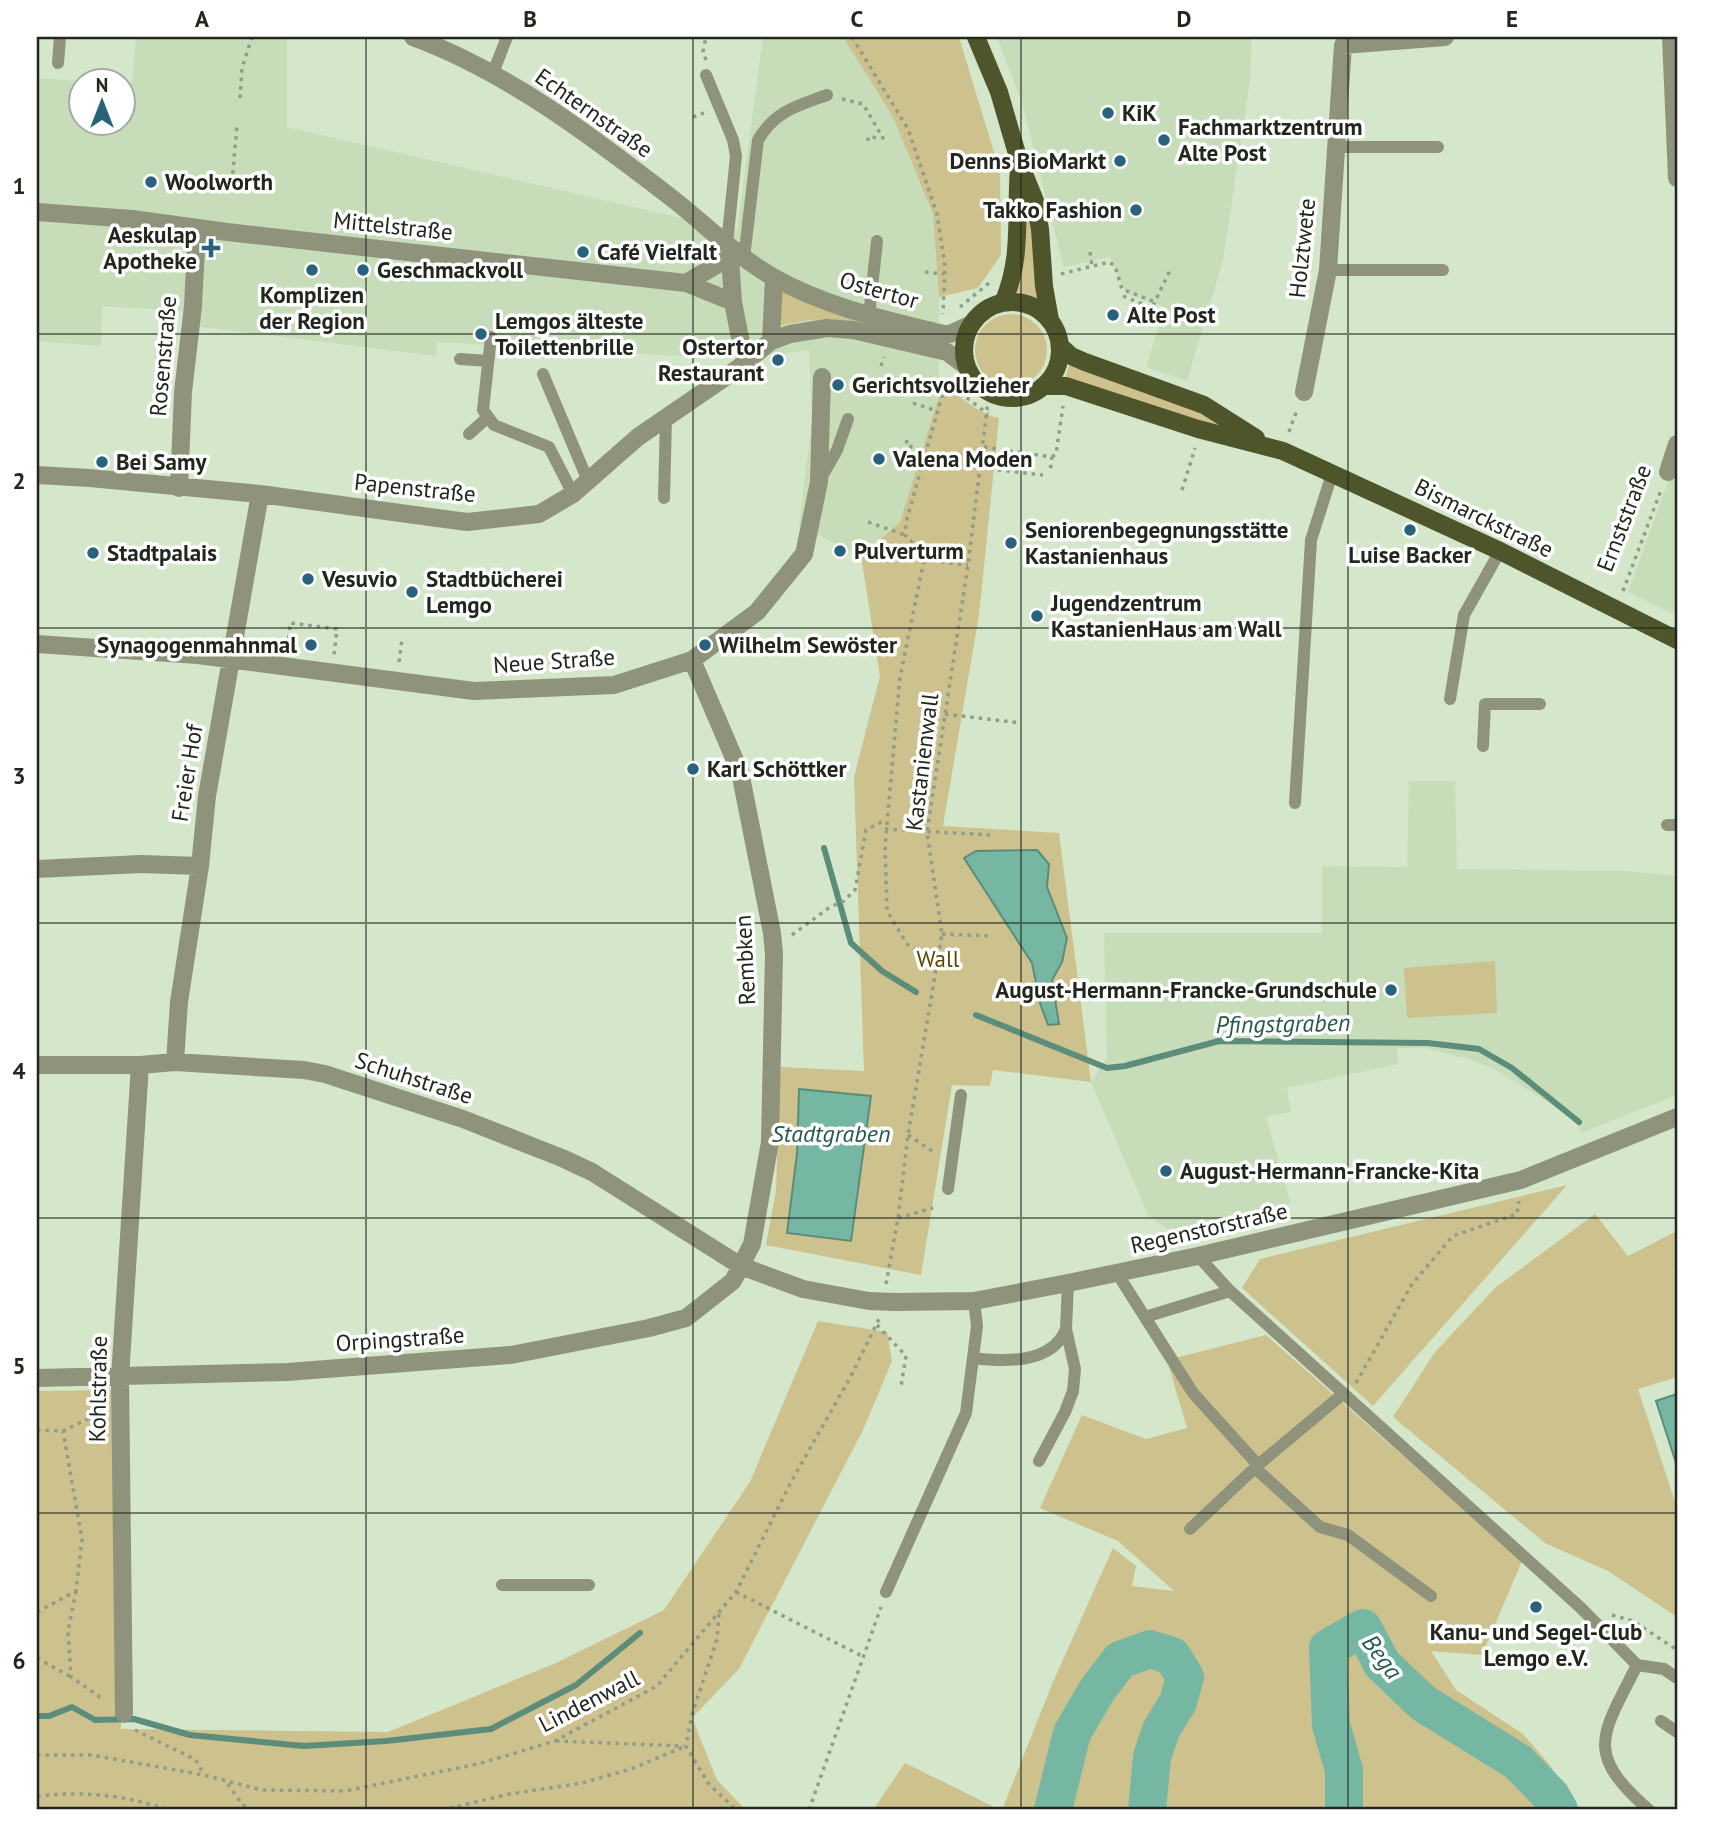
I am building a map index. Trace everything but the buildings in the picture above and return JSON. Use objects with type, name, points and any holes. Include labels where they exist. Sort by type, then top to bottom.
[{"type":"main road","points":[[976,37],[999,92],[1020,164],[1035,201],[1050,320]]},
{"type":"main road","points":[[989,393],[1003,398],[1032,394],[1045,386],[1054,374],[1059,360],[1057,332],[1050,320],[1028,305],[1003,303],[1012,283],[1016,261],[1016,204],[1020,164]]},
{"type":"main road","name":"Ostertor","points":[[972,324],[980,314],[1003,303]]},
{"type":"main road","points":[[966,366],[964,344],[972,324]]},
{"type":"main road","name":"Bismarckstraße","points":[[1060,346],[1071,356],[1085,362],[1203,405],[1275,448],[1500,551],[1677,640]]},
{"type":"main road","name":"Ostertor","points":[[966,366],[975,382],[989,393]]},
{"type":"main road","name":"Bismarckstraße","points":[[1045,386],[1066,386],[1198,429],[1275,448]]},
{"type":"street","name":"Echternstraße","points":[[413,37],[493,73],[601,146],[675,201],[734,252]]},
{"type":"street","name":"Holztwete","points":[[1304,392],[1328,270],[1343,45],[1445,37]]},
{"type":"street","points":[[1671,37],[1677,178]]},
{"type":"street","name":"Mittelstraße","points":[[37,212],[132,219],[686,283]]},
{"type":"street","name":"Rosenstraße","points":[[179,488],[183,392],[193,306],[197,228]]},
{"type":"street","points":[[686,283],[734,252]]},
{"type":"street","points":[[734,252],[733,302],[745,363]]},
{"type":"street","name":"Ostertor","points":[[734,252],[775,278],[820,299],[870,316],[944,334],[972,324]]},
{"type":"street","points":[[771,341],[775,278]]},
{"type":"street","points":[[686,283],[733,302]]},
{"type":"street","name":"Ostertor","points":[[745,363],[771,341],[802,331],[841,328],[939,350],[953,355],[966,366]]},
{"type":"street","name":"Papenstraße","points":[[37,475],[260,494],[467,522],[540,514],[573,494],[638,437],[745,363]]},
{"type":"street","name":"Neue Straße","points":[[37,644],[161,651],[474,691],[614,685],[692,660],[757,612],[804,554],[819,482],[822,377]]},
{"type":"street","name":"Ernststraße","points":[[1668,472],[1677,443]]},
{"type":"street","name":"Freier Hof","points":[[175,1062],[179,1002],[200,866],[207,796],[260,494]]},
{"type":"street","name":"Rembken","points":[[692,660],[740,772],[774,954],[770,1142],[752,1244],[741,1266]]},
{"type":"street","points":[[37,869],[141,864],[200,866]]},
{"type":"street","name":"Schuhstraße","points":[[37,1065],[140,1065],[175,1062],[303,1070],[325,1074],[463,1119],[562,1158],[592,1172],[741,1266]]},
{"type":"street","name":"Kohlstraße","points":[[127,1713],[120,1377],[140,1065]]},
{"type":"street","name":"Regenstorstraße","points":[[741,1266],[803,1289],[883,1301],[974,1301],[1198,1256],[1521,1180],[1677,1117]]},
{"type":"street","name":"Orpingstraße","points":[[37,1378],[287,1371],[511,1355],[649,1328],[685,1318],[733,1281],[741,1266]]},
{"type":"lane","points":[[58,63],[60,37]]},
{"type":"lane","points":[[493,73],[507,37]]},
{"type":"lane","points":[[706,75],[733,140],[736,156],[734,252]]},
{"type":"lane","points":[[734,252],[758,139],[766,126],[777,116],[827,95]]},
{"type":"lane","points":[[1336,147],[1438,147]]},
{"type":"lane","points":[[870,316],[877,241]]},
{"type":"lane","points":[[1328,270],[1443,270]]},
{"type":"lane","points":[[491,337],[483,410],[487,418],[494,425],[549,447],[573,494]]},
{"type":"lane","points":[[460,359],[488,361]]},
{"type":"lane","points":[[542,374],[588,481]]},
{"type":"lane","points":[[469,434],[487,418]]},
{"type":"lane","points":[[664,498],[666,418]]},
{"type":"lane","points":[[819,482],[837,450],[848,419]]},
{"type":"lane","points":[[1295,803],[1311,540],[1332,474]]},
{"type":"lane","points":[[1450,699],[1464,615],[1500,551]]},
{"type":"lane","points":[[1483,747],[1485,704],[1540,704]]},
{"type":"lane","points":[[948,1189],[961,1095]]},
{"type":"lane","points":[[1198,1256],[1230,1290],[1581,1608],[1637,1665],[1664,1669],[1677,1678]]},
{"type":"lane","points":[[1117,1273],[1193,1393],[1256,1466],[1320,1527],[1348,1535],[1432,1596]]},
{"type":"lane","points":[[1039,1461],[1073,1391],[1075,1369],[1066,1329],[1068,1283]]},
{"type":"lane","points":[[1145,1317],[1230,1290]]},
{"type":"lane","points":[[886,1592],[966,1413],[977,1321],[974,1301]]},
{"type":"lane","points":[[973,1358],[1012,1360],[1043,1353],[1058,1343],[1066,1329]]},
{"type":"lane","points":[[1190,1530],[1256,1466],[1346,1395]]},
{"type":"lane","points":[[502,1585],[589,1585]]},
{"type":"lane","points":[[1637,1665],[1612,1715],[1605,1738],[1604,1753],[1622,1784],[1649,1810]]},
{"type":"lane","points":[[1661,1721],[1677,1732]]},
{"type":"path","points":[[240,98],[242,68],[252,37]]},
{"type":"path","points":[[706,37],[703,52],[708,64],[706,75]]},
{"type":"path","points":[[852,37],[908,129],[937,214],[944,274],[943,314]]},
{"type":"path","points":[[827,95],[863,104],[883,138],[868,137],[868,141]]},
{"type":"path","points":[[232,182],[237,125]]},
{"type":"path","points":[[1090,252],[1092,266],[1109,262],[1115,266],[1122,289],[1155,302]]},
{"type":"path","points":[[1124,296],[1152,308],[1171,268]]},
{"type":"path","points":[[925,272],[944,274]]},
{"type":"path","points":[[1060,274],[1060,286]]},
{"type":"path","points":[[881,366],[884,357]]},
{"type":"path","points":[[905,535],[906,522],[946,382],[988,415]]},
{"type":"path","points":[[1275,448],[1304,392]]},
{"type":"path","name":"Kastanienwall","points":[[883,1301],[942,934],[927,832],[968,565],[989,393]]},
{"type":"path","points":[[1050,472],[1052,457],[1056,454],[1064,399]]},
{"type":"path","points":[[913,403],[937,411]]},
{"type":"path","points":[[907,440],[906,445],[926,452]]},
{"type":"path","points":[[1182,490],[1197,441]]},
{"type":"path","points":[[984,447],[1015,454],[1052,457]]},
{"type":"path","points":[[981,468],[1042,475]]},
{"type":"path","name":"Ernststraße","points":[[1616,610],[1668,472]]},
{"type":"path","points":[[868,522],[905,535],[920,550],[924,560],[900,677],[885,828],[887,911],[907,944],[937,965]]},
{"type":"path","points":[[924,560],[968,565]]},
{"type":"path","points":[[286,666],[290,623],[337,629],[333,672]]},
{"type":"path","points":[[945,714],[1020,723]]},
{"type":"path","points":[[774,954],[793,933],[830,907],[844,901],[855,890],[866,830],[886,820]]},
{"type":"path","points":[[885,828],[990,835]]},
{"type":"path","points":[[942,934],[992,936]]},
{"type":"path","points":[[908,1135],[941,1157]]},
{"type":"path","points":[[1346,1395],[1412,1284],[1453,1236],[1517,1214],[1521,1180]]},
{"type":"path","points":[[898,1218],[933,1208]]},
{"type":"path","name":"Lindenwall","points":[[37,1755],[91,1755],[204,1775],[262,1790],[345,1791],[478,1764],[555,1741],[657,1686],[736,1592],[791,1482],[877,1325],[906,1356],[901,1386]]},
{"type":"path","points":[[37,1430],[63,1431],[120,1403]]},
{"type":"path","points":[[63,1431],[82,1539],[68,1631],[71,1677]]},
{"type":"path","points":[[37,1612],[76,1591]]},
{"type":"path","points":[[736,1592],[864,1657]]},
{"type":"path","points":[[809,1810],[886,1592]]},
{"type":"path","points":[[1581,1608],[1633,1621],[1677,1650]]},
{"type":"path","points":[[719,1613],[717,1639],[692,1714],[686,1746],[708,1783],[736,1810]]},
{"type":"path","points":[[37,1658],[71,1677],[196,1760],[204,1775]]},
{"type":"path","points":[[555,1741],[686,1746]]},
{"type":"path","points":[[441,1810],[510,1794],[582,1783],[631,1769],[686,1746]]},
{"type":"path","points":[[227,1782],[242,1804],[251,1810]]},
{"type":"path","points":[[37,1796],[79,1792],[118,1796],[171,1810]]},
{"type":"shaded area","points":[[136,37],[287,37],[287,127],[737,231],[763,37],[843,37],[893,117],[933,214],[939,297],[939,381],[943,383],[900,522],[861,556],[799,526],[812,419],[809,350],[731,359],[437,342],[436,356],[194,326],[195,312],[102,306],[101,346],[37,341],[37,78],[66,80],[66,136],[136,136],[136,66],[133,66]]},
{"type":"shaded area","points":[[997,37],[1252,37],[1250,81],[1223,261],[1187,381],[1146,367],[1165,307],[1126,294],[1110,257],[1064,267],[1021,100]]},
{"type":"shaded area","points":[[1674,465],[1677,466],[1677,616],[1628,592]]},
{"type":"shaded area","name":"August-Hermann-Francke-Grundschule","points":[[1409,781],[1455,781],[1457,869],[1627,871],[1677,876],[1677,1095],[1581,1133],[1573,1118],[1494,1069],[1425,1048],[1397,1048],[1398,1064],[1287,1088],[1291,1112],[1266,1117],[1291,1204],[1168,1230],[1148,1215],[1091,1082],[1107,1058],[1104,933],[1322,933],[1322,866],[1407,867]]},
{"type":"green space","points":[[843,37],[959,37],[1000,172],[1001,255],[978,288],[939,297],[933,214],[893,117]]},
{"type":"green space","points":[[1022,184],[1033,222],[1041,304],[1030,296],[1017,292],[1020,283]]},
{"type":"green space","points":[[779,288],[921,338],[868,325],[832,320],[779,326]]},
{"type":"green space","points":[[1004,314],[1018,314],[1037,324],[1047,343],[1047,357],[1037,376],[1018,386],[1004,386],[985,376],[975,357],[975,343],[985,324]]},
{"type":"green space","points":[[1070,362],[1200,408],[1241,435],[1064,381]]},
{"type":"green space","name":"Wall","points":[[943,383],[976,408],[999,418],[979,615],[943,826],[1059,833],[1091,1082],[993,1070],[990,1086],[952,1085],[921,1275],[766,1245],[776,1191],[780,1067],[864,1071],[854,777],[880,676],[861,556],[900,522]],"holes":[[[976,851],[1049,864],[1047,887],[1067,938],[1062,962],[1052,980],[1059,1023],[1040,1003],[1032,963],[965,859]],[[799,1089],[851,1241],[797,1154]]]},
{"type":"green space","points":[[1495,961],[1497,1013],[1407,1018],[1404,968]]},
{"type":"green space","points":[[1567,1185],[1373,1406],[1242,1288],[1260,1259]]},
{"type":"green space","points":[[1595,1214],[1628,1256],[1677,1231],[1677,1268],[1674,1271],[1677,1276],[1677,1377],[1638,1389],[1677,1508],[1677,1617],[1608,1571],[1545,1543],[1393,1417],[1435,1352],[1495,1288]]},
{"type":"green space","points":[[818,1321],[887,1332],[892,1361],[863,1430],[739,1669],[692,1718],[717,1780],[746,1810],[37,1810],[37,1391],[113,1390],[121,1729],[388,1732],[556,1663],[664,1610],[750,1482]]},
{"type":"green space","points":[[1266,1335],[1522,1561],[1482,1655],[1431,1651],[1456,1690],[1523,1734],[1549,1764],[1578,1810],[1002,1810],[1053,1682],[1113,1548],[1136,1566],[1132,1586],[1174,1591],[1118,1541],[1040,1508],[1082,1415],[1146,1439],[1187,1428],[1167,1360]]},
{"type":"green space","points":[[905,1763],[1000,1810],[873,1810]]},
{"type":"water","points":[[1037,850],[1049,864],[1047,887],[1067,938],[1062,962],[1052,980],[1059,1024],[1048,1025],[1040,1003],[1032,963],[964,858],[976,851]]},
{"type":"water","name":"Stadtgraben","points":[[799,1089],[871,1096],[851,1241],[787,1233],[797,1154]]},
{"type":"water","points":[[1677,1394],[1677,1466],[1656,1401]]},
{"type":"waterway","name":"Pfingstgraben","points":[[824,848],[851,943],[882,971],[916,992]]},
{"type":"waterway","name":"Pfingstgraben","points":[[976,1015],[1107,1068],[1125,1066],[1219,1041],[1428,1043],[1479,1049],[1512,1068],[1579,1122]]},
{"type":"waterway","name":"Bega","points":[[1344,1810],[1344,1770],[1331,1725],[1328,1648],[1363,1628],[1382,1664],[1423,1703],[1518,1762],[1551,1796],[1559,1810]]},
{"type":"waterway","points":[[37,1716],[49,1716],[72,1707],[95,1720],[134,1719],[190,1735],[304,1746],[386,1741],[491,1729],[576,1685],[640,1633]]},
{"type":"waterway","name":"Bega","points":[[1053,1810],[1072,1733],[1097,1690],[1120,1660],[1150,1649],[1172,1656],[1185,1677],[1178,1702],[1161,1730],[1152,1757],[1147,1810]]},
{"type":"place","name":"KiK","points":[[1108,113]]},
{"type":"place","name":"Fachmarktzentrum Alte Post","points":[[1164,140]]},
{"type":"place","name":"Denns BioMarkt","points":[[1120,161]]},
{"type":"place","name":"Woolworth","points":[[151,182]]},
{"type":"place","name":"Takko Fashion","points":[[1136,210]]},
{"type":"place","name":"Aeskulap Apotheke","points":[[211,248]]},
{"type":"place","name":"Café Vielfalt","points":[[583,252]]},
{"type":"place","name":"Komplizen der Region","points":[[312,270]]},
{"type":"place","name":"Geschmackvoll","points":[[363,270]]},
{"type":"place","name":"Alte Post","points":[[1113,315]]},
{"type":"place","name":"Lemgos älteste Toilettenbrille","points":[[481,334]]},
{"type":"place","name":"Ostertor Restaurant","points":[[778,360]]},
{"type":"place","name":"Gerichtsvollzieher","points":[[838,385]]},
{"type":"place","name":"Valena Moden","points":[[879,459]]},
{"type":"place","name":"Bei Samy","points":[[102,462]]},
{"type":"place","name":"Luise Backer","points":[[1410,530]]},
{"type":"place","name":"Seniorenbegegnungsstätte Kastanienhaus","points":[[1011,543]]},
{"type":"place","name":"Pulverturm","points":[[840,551]]},
{"type":"place","name":"Stadtpalais","points":[[93,553]]},
{"type":"place","name":"Vesuvio","points":[[308,579]]},
{"type":"place","name":"Stadtbücherei Lemgo","points":[[412,592]]},
{"type":"place","name":"Jugendzentrum KastanienHaus am Wall","points":[[1037,616]]},
{"type":"place","name":"Synagogenmahnmal","points":[[311,645]]},
{"type":"place","name":"Wilhelm Sewöster","points":[[705,645]]},
{"type":"place","name":"Karl Schöttker","points":[[693,769]]},
{"type":"place","name":"August-Hermann-Francke-Grundschule","points":[[1391,990]]},
{"type":"place","name":"August-Hermann-Francke-Kita","points":[[1166,1171]]},
{"type":"place","name":"Kanu- und Segel-Club Lemgo e.V.","points":[[1536,1607]]}]
